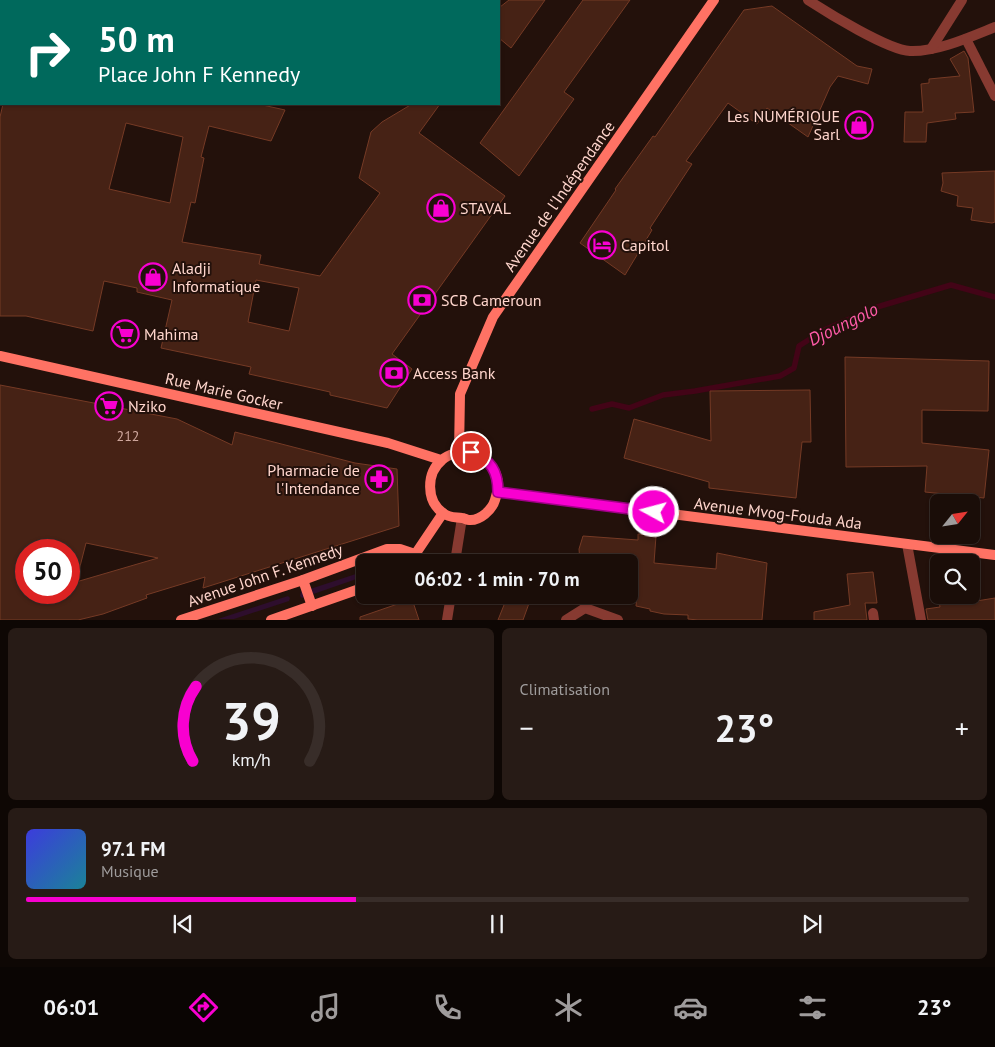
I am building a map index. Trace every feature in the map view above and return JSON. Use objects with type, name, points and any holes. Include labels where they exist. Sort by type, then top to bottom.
[{"type":"main road","name":"Avenue de l'Indépendance","points":[[460,452],[460,394],[493,317],[714,0]]},
{"type":"main road","name":"Rue Marie Gocker","points":[[0,356],[388,443],[441,460]]},
{"type":"main road","points":[[460,452],[471,452],[482,456],[493,467],[498,479],[498,492],[494,504],[488,512],[480,517],[469,520],[451,517],[443,513],[434,502],[430,485],[431,476],[441,460],[448,455],[460,452]]},
{"type":"main road","name":"Avenue Mvog-Fouda Ada","points":[[498,492],[995,555]]},
{"type":"main road","name":"Avenue John F. Kennedy","points":[[416,554],[443,513]]},
{"type":"main road","name":"Avenue John F. Kennedy","points":[[373,554],[387,549],[400,549],[407,554]]},
{"type":"main road","name":"Avenue John F. Kennedy","points":[[182,620],[356,560]]},
{"type":"main road","points":[[303,580],[312,606]]},
{"type":"main road","points":[[271,620],[356,590]]},
{"type":"street","points":[[808,0],[886,44],[910,51],[931,49],[966,39],[995,27]]},
{"type":"street","points":[[931,49],[962,0]]},
{"type":"street","points":[[966,39],[995,96]]},
{"type":"street","points":[[456,554],[462,518]]},
{"type":"street","points":[[907,544],[921,620]]},
{"type":"street","points":[[447,620],[449,604]]},
{"type":"street","points":[[566,620],[585,608],[587,604]]},
{"type":"street","points":[[585,608],[618,620]]},
{"type":"shaded area","points":[[356,574],[356,579],[302,598],[300,596],[301,592]]},
{"type":"shaded area","points":[[288,596],[290,598],[289,601],[234,619],[218,619]]},
{"type":"building","points":[[509,0],[545,0],[511,48],[500,39],[500,7]]},
{"type":"building","points":[[583,0],[630,0],[564,92],[574,99],[519,176],[480,143]]},
{"type":"building","points":[[772,6],[857,66],[872,69],[868,84],[838,76],[830,87],[808,137],[767,108],[757,124],[728,103],[686,161],[692,164],[650,228],[652,230],[625,275],[580,243],[615,189],[653,136],[655,137],[744,10]]},
{"type":"building","points":[[964,51],[968,58],[974,112],[955,113],[956,119],[927,123],[926,142],[904,142],[905,112],[923,112],[921,84],[929,83],[929,79],[960,76],[950,59]]},
{"type":"building","points":[[3,105],[262,105],[285,110],[271,141],[209,126],[201,157],[204,158],[195,203],[191,202],[182,242],[261,255],[259,264],[320,276],[380,193],[359,178],[371,132],[382,122],[410,105],[439,105],[419,133],[505,196],[392,354],[412,369],[387,408],[330,395],[330,392],[249,374],[251,367],[161,348],[172,300],[137,292],[137,288],[104,281],[93,331],[26,316],[0,316],[0,117]],"holes":[[[126,123],[183,137],[170,203],[109,189]],[[256,280],[299,288],[289,331],[248,322]]]},
{"type":"building","points":[[995,171],[995,222],[971,220],[973,208],[957,206],[958,196],[941,191],[943,183],[942,173]]},
{"type":"building","points":[[845,357],[989,361],[988,411],[922,410],[922,443],[989,450],[984,498],[980,498],[980,494],[925,492],[927,466],[846,467]]},
{"type":"building","points":[[0,385],[177,419],[232,445],[235,432],[355,463],[397,469],[399,526],[203,588],[205,577],[146,595],[147,598],[103,614],[78,620],[0,620]]},
{"type":"building","points":[[810,390],[811,442],[802,442],[796,498],[709,488],[709,482],[624,458],[634,419],[711,441],[710,391]]},
{"type":"building","points":[[638,534],[656,536],[654,563],[716,569],[717,553],[767,563],[762,620],[688,619],[688,615],[664,614],[636,606],[638,604],[638,554],[579,554],[583,536],[638,540]]},
{"type":"building","points":[[873,572],[877,603],[865,603],[867,620],[814,620],[814,612],[850,605],[847,574]]},
{"type":"building","points":[[995,598],[995,620],[928,620],[926,609],[940,607],[940,604],[980,604],[980,600]]},
{"type":"building","points":[[398,604],[414,604],[419,620],[360,620],[360,617]]},
{"type":"building","points":[[504,604],[529,604],[523,620],[498,620]]},
{"type":"waterway","name":"Djoungolo","points":[[592,409],[612,404],[629,408],[663,395],[780,376],[794,368],[799,346],[824,330],[877,307],[951,285],[995,297]]},
{"type":"place","name":"Les NUMÉRIQUE Sarl","points":[[859,125]]},
{"type":"place","name":"STAVAL","points":[[441,208]]},
{"type":"place","name":"Capitol","points":[[602,245]]},
{"type":"place","name":"Aladji Informatique","points":[[153,277]]},
{"type":"place","name":"SCB Cameroun","points":[[422,300]]},
{"type":"place","name":"Mahima","points":[[125,334]]},
{"type":"place","name":"Access Bank","points":[[394,373]]},
{"type":"place","name":"Nziko","points":[[109,406]]},
{"type":"place","name":"Pharmacie de l'Intendance","points":[[379,479]]},
{"type":"route","points":[[471,452],[482,456],[493,467],[498,479],[498,492],[654,512]]}]
